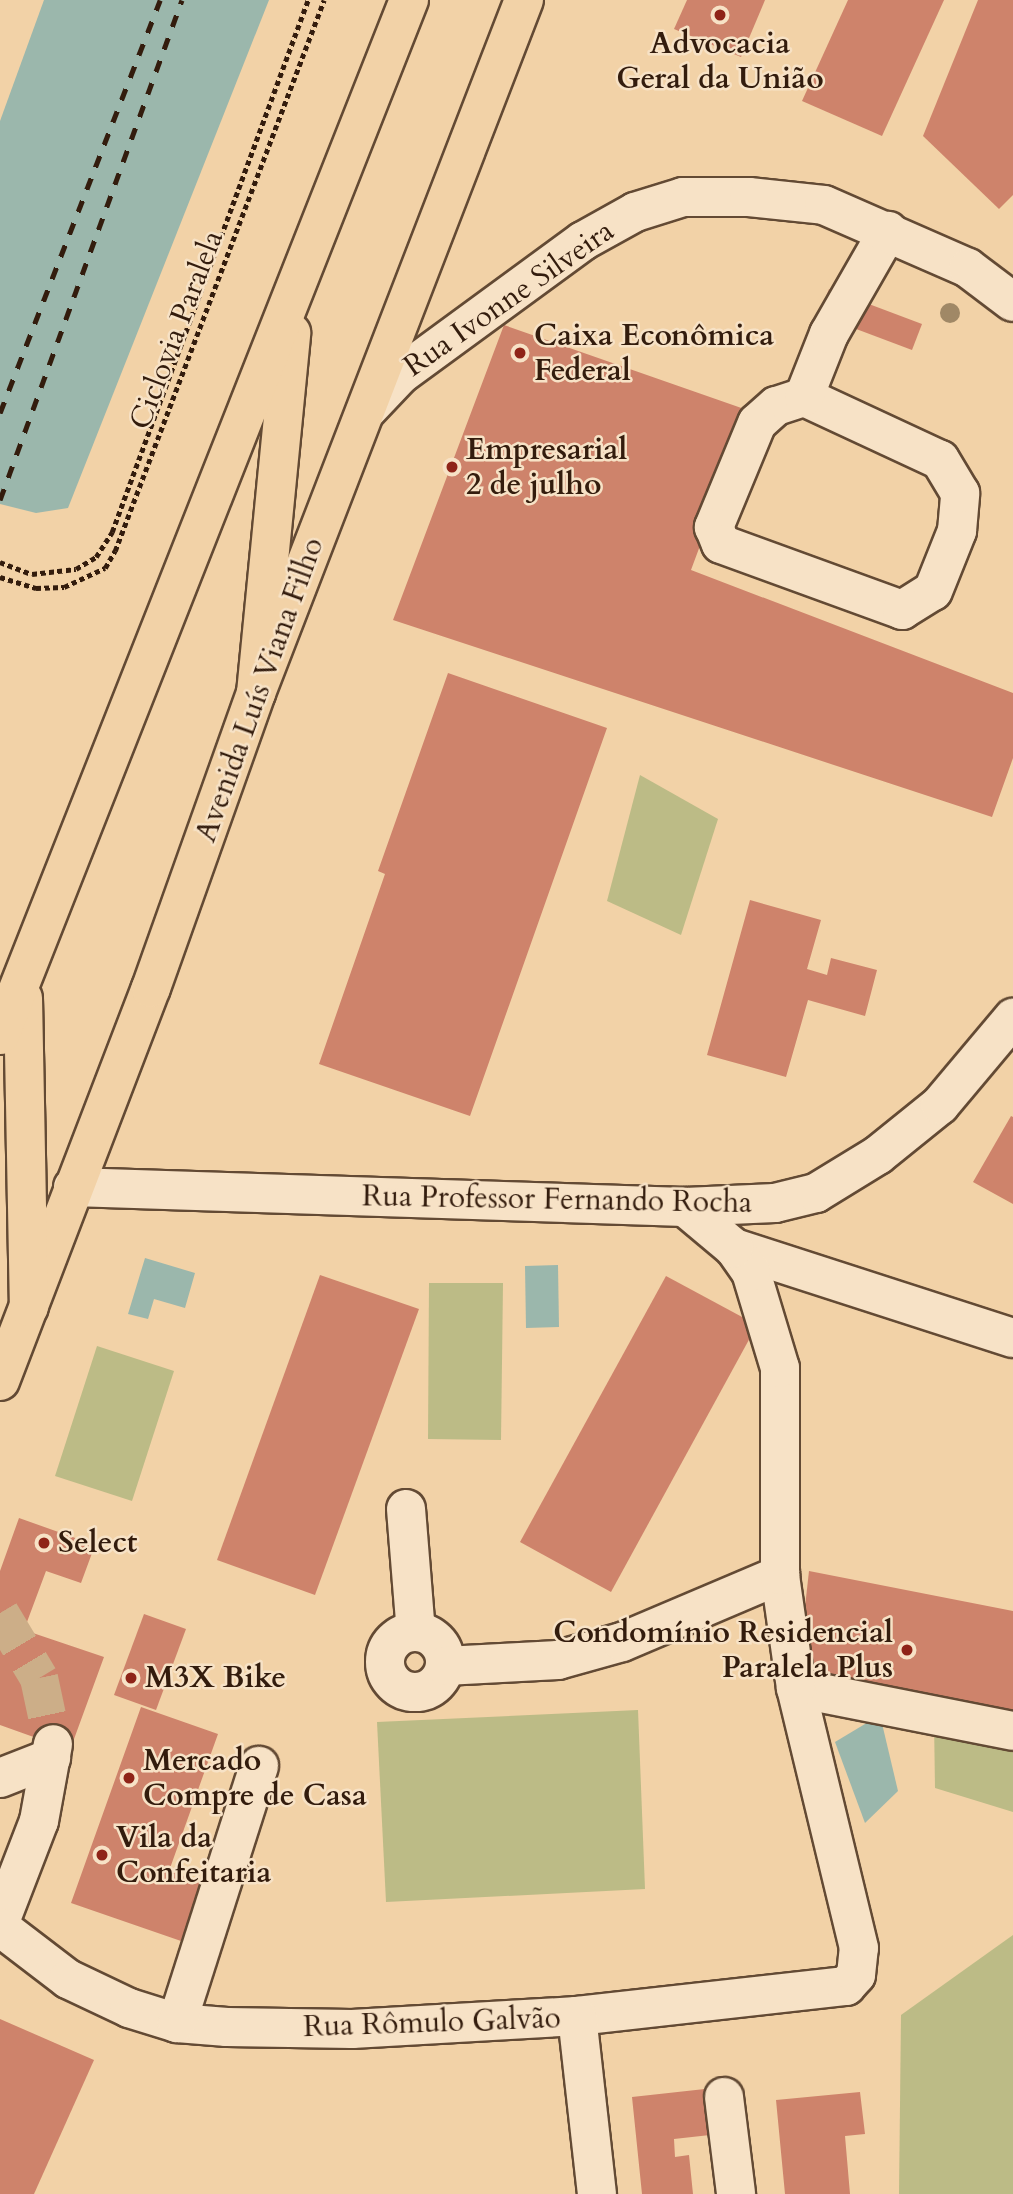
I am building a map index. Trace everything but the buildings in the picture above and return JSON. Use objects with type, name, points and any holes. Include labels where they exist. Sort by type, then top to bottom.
[{"type":"main road","points":[[0,1035],[409,0]]},
{"type":"main road","name":"Avenida Luís Viana Filho","points":[[0,1381],[151,988],[256,694],[524,0]]},
{"type":"main road","points":[[256,694],[296,288]]},
{"type":"main road","points":[[23,974],[29,1307]]},
{"type":"street","name":"Rua Ivonne Silveira","points":[[366,411],[495,288],[635,212],[683,197],[749,197],[824,205],[968,268],[1013,303]]},
{"type":"street","points":[[804,397],[829,334],[888,231]]},
{"type":"street","points":[[804,397],[940,460],[960,493],[957,531],[933,591],[902,610],[721,544],[714,527],[757,423],[776,406],[804,397]]},
{"type":"street","name":"Rua Professor Fernando Rocha","points":[[73,1187],[685,1207],[775,1203],[816,1193],[878,1155],[940,1104],[1013,1018]]},
{"type":"street","points":[[685,1207],[734,1248],[751,1272],[780,1368],[780,1575],[796,1688],[1013,1731]]},
{"type":"street","points":[[734,1248],[1013,1338]]},
{"type":"street","points":[[406,1510],[416,1632]]},
{"type":"street","points":[[445,1666],[558,1660],[622,1642],[780,1575]]},
{"type":"street","points":[[416,1632],[440,1646],[445,1666],[436,1683],[419,1692],[392,1682],[384,1664],[390,1645],[416,1632]]},
{"type":"street","name":"Rua Rômulo Galvão","points":[[0,1925],[68,1979],[129,2008],[177,2023],[352,2029],[577,2017],[829,1991],[846,1986],[856,1975],[859,1948],[796,1688]]},
{"type":"street","points":[[0,1778],[52,1751],[38,1821],[0,1925]]},
{"type":"street","points":[[177,2023],[260,1766]]},
{"type":"street","points":[[577,2017],[597,2194]]},
{"type":"street","points":[[724,2097],[736,2194]]},
{"type":"path","points":[[0,562],[32,574],[76,569],[96,557],[112,532],[308,0]]},
{"type":"path","name":"Ciclovia Paralela","points":[[0,577],[36,588],[64,587],[105,568],[116,551],[324,0]]},
{"type":"shaded area","points":[[44,0],[269,0],[68,508],[36,513],[0,504],[0,121]]},
{"type":"shaded area","points":[[640,775],[718,819],[681,935],[607,901]]},
{"type":"shaded area","points":[[145,1258],[195,1273],[185,1308],[154,1299],[148,1319],[128,1314]]},
{"type":"shaded area","points":[[558,1265],[559,1327],[526,1328],[525,1266]]},
{"type":"shaded area","points":[[429,1283],[503,1283],[501,1440],[428,1439]]},
{"type":"shaded area","points":[[97,1346],[174,1371],[132,1501],[55,1476]]},
{"type":"shaded area","points":[[638,1710],[645,1889],[386,1902],[377,1722]]},
{"type":"shaded area","points":[[880,1715],[898,1791],[865,1823],[835,1742]]},
{"type":"shaded area","points":[[934,1720],[1013,1747],[1013,1812],[935,1788]]},
{"type":"shaded area","points":[[1013,1935],[1013,2194],[899,2194],[901,2015]]},
{"type":"tunnel","points":[[0,1613],[39,1678],[53,1744]]},
{"type":"railway","points":[[0,413],[160,0]]},
{"type":"railway","points":[[0,500],[182,0]]},
{"type":"place","name":"Advocacia Geral da União","points":[[720,15]]},
{"type":"place","name":"Caixa Econômica Federal","points":[[520,353]]},
{"type":"place","name":"Empresarial 2 de julho","points":[[452,467]]},
{"type":"place","name":"Select","points":[[44,1543]]},
{"type":"place","name":"Condomínio Residencial Paralela Plus","points":[[907,1650]]},
{"type":"place","name":"M3X Bike","points":[[131,1678]]},
{"type":"place","name":"Mercado Compre de Casa","points":[[129,1778]]},
{"type":"place","name":"Vila da Confeitaria","points":[[102,1855]]}]
